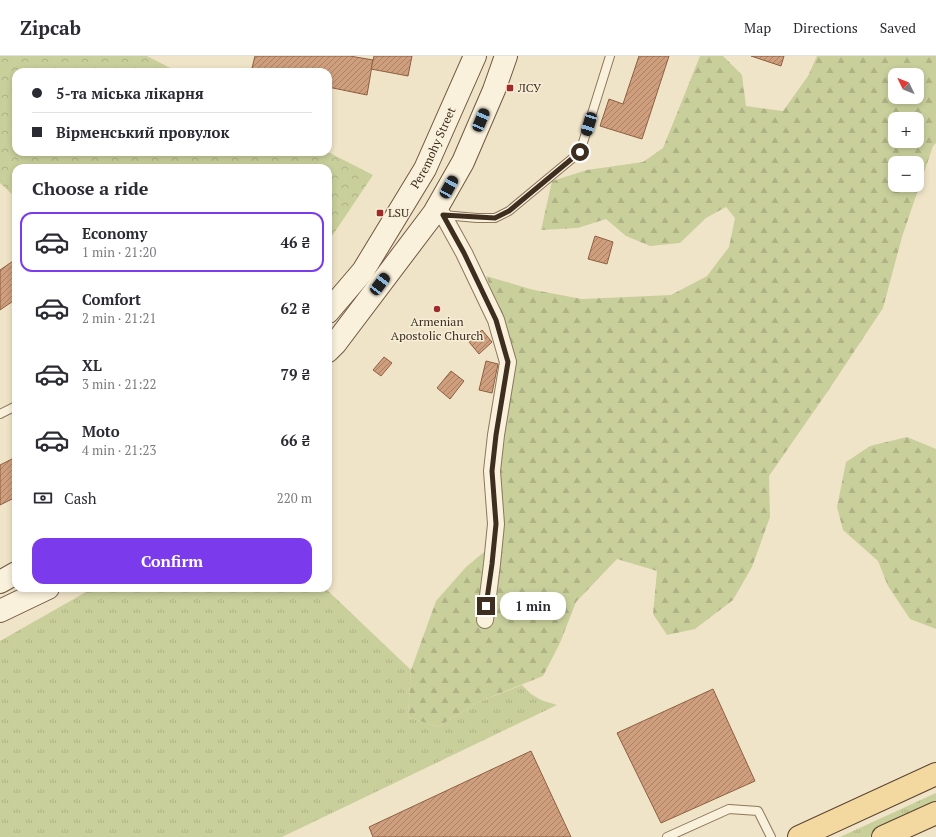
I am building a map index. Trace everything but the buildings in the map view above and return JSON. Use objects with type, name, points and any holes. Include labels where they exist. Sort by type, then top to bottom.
[{"type":"main road","name":"Peremohy Street","points":[[332,307],[363,271],[425,169],[475,56]]},
{"type":"main road","points":[[332,347],[438,214],[463,162],[494,90],[506,56]]},
{"type":"main road","points":[[0,582],[12,575]]},
{"type":"main road","points":[[0,611],[40,592]]},
{"type":"main road","points":[[799,837],[936,774]]},
{"type":"main road","points":[[883,837],[936,813]]},
{"type":"street","points":[[438,214],[464,253],[496,320],[508,362],[496,435],[492,471],[496,524],[485,620]]},
{"type":"lane","points":[[438,214],[495,218],[509,211],[580,152],[610,56]]},
{"type":"lane","points":[[0,414],[12,408]]},
{"type":"lane","points":[[667,837],[729,809],[758,811],[771,837]]},
{"type":"green space","points":[[0,56],[147,56],[170,68],[12,68],[12,156],[332,156],[332,154],[373,175],[332,236],[332,164],[12,164],[12,194],[0,183]]},
{"type":"green space","points":[[700,56],[723,56],[742,75],[746,106],[783,111],[808,76],[817,56],[936,56],[936,143],[933,146],[924,172],[924,156],[888,156],[888,192],[917,192],[902,237],[883,308],[769,476],[770,517],[752,567],[733,600],[695,629],[667,635],[653,614],[657,571],[617,559],[576,602],[560,643],[543,676],[476,703],[438,727],[408,717],[411,670],[436,601],[466,567],[502,537],[498,453],[504,324],[486,276],[534,290],[582,299],[671,295],[707,276],[729,247],[735,218],[726,207],[706,218],[680,243],[650,246],[626,236],[606,219],[578,228],[541,230],[552,181],[587,170],[643,162],[663,148]]},
{"type":"green space","points":[[907,437],[936,449],[936,629],[910,619],[888,586],[878,561],[843,530],[837,507],[846,462],[870,446]]},
{"type":"green space","points":[[86,592],[329,592],[411,670],[408,717],[438,727],[476,703],[522,685],[531,694],[541,700],[557,705],[282,837],[0,837],[0,641]]},
{"type":"green space","points":[[936,793],[936,806],[869,837],[840,837]]},
{"type":"place","name":"ЛСУ","points":[[510,88]]},
{"type":"place","name":"LSU","points":[[380,213]]},
{"type":"place","name":"Armenian Apostolic Church","points":[[437,309]]},
{"type":"route","points":[[486,606],[496,524],[492,471],[496,435],[508,362],[496,320],[464,253],[443,215],[495,218],[509,211],[580,152]]}]
